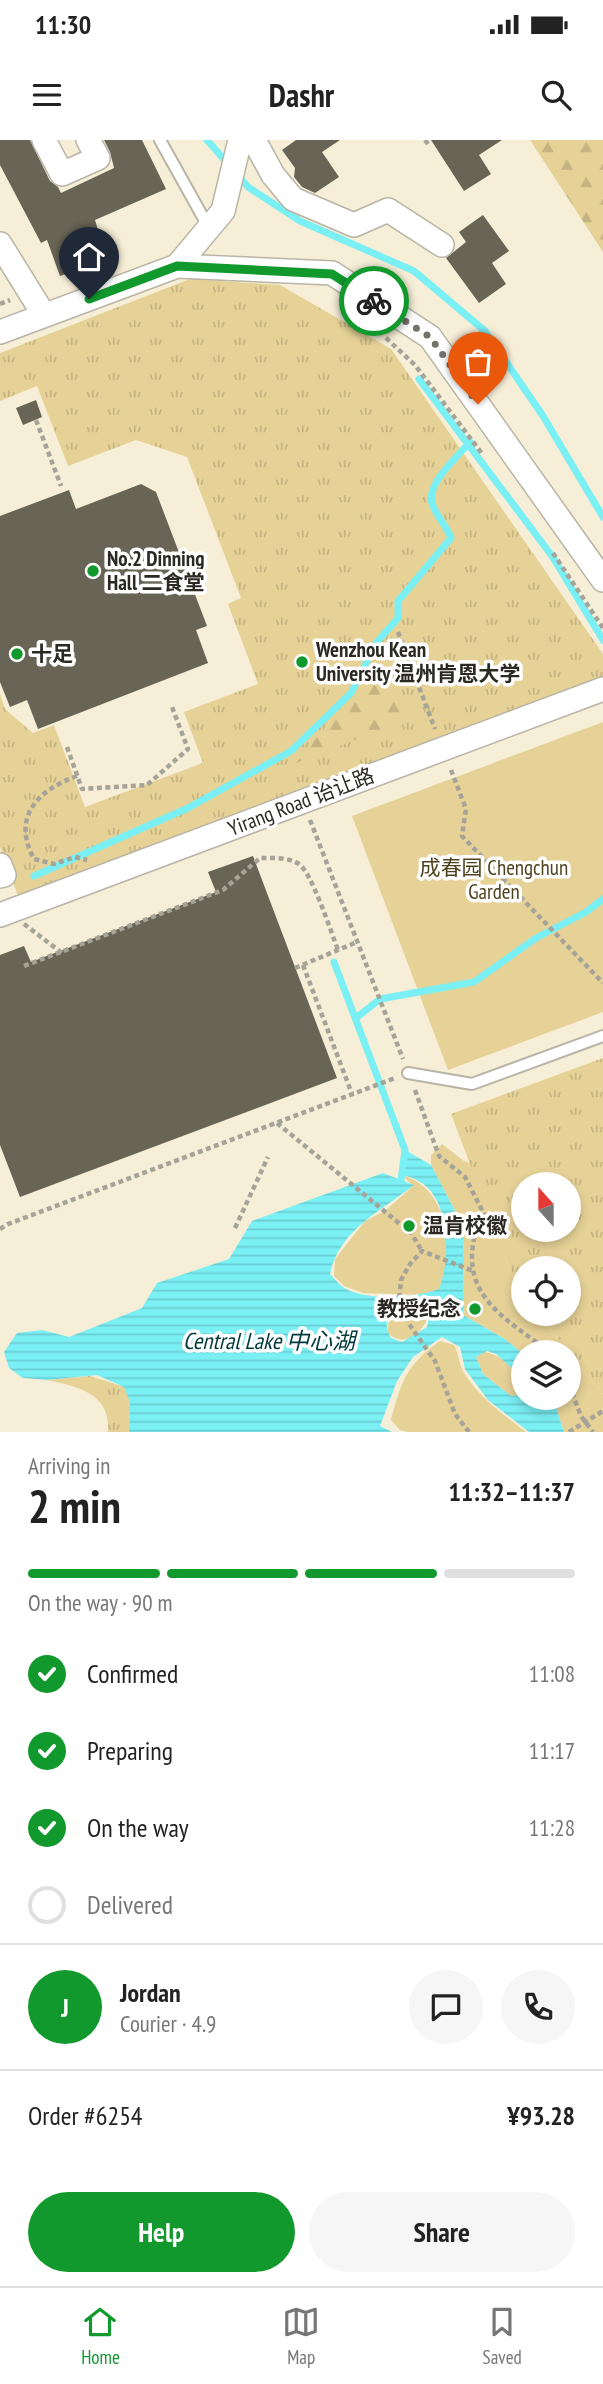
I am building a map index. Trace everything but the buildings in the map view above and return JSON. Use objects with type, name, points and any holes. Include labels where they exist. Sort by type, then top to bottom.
[{"type":"street","points":[[44,140],[62,174],[98,158],[88,140]]},
{"type":"street","points":[[177,266],[216,220],[240,140]]},
{"type":"street","points":[[254,140],[273,175],[293,199],[354,225],[388,209],[442,245]]},
{"type":"street","points":[[0,244],[44,315]]},
{"type":"street","points":[[0,332],[177,266],[332,274],[430,337],[603,580]]},
{"type":"street","name":"Yirang Road 诒让路","points":[[0,915],[603,689]]},
{"type":"street","points":[[0,865],[4,874],[0,876]]},
{"type":"lane","points":[[159,140],[216,220]]},
{"type":"lane","points":[[408,1073],[472,1084],[603,1036]]},
{"type":"path","points":[[376,330],[415,365],[490,464]]},
{"type":"path","points":[[36,420],[61,486]]},
{"type":"path","points":[[552,551],[603,628]]},
{"type":"path","points":[[398,632],[466,809],[462,836],[603,984]]},
{"type":"path","points":[[67,747],[82,789],[147,785],[188,749],[172,707]]},
{"type":"path","points":[[75,857],[54,864],[34,859],[25,843],[27,820],[36,800],[55,784],[77,776]]},
{"type":"path","points":[[303,802],[439,1156],[465,1177],[484,1214],[474,1240],[473,1270],[481,1296],[499,1315],[531,1340]]},
{"type":"path","points":[[24,966],[223,890],[260,858],[282,859],[300,865],[312,884],[338,950]]},
{"type":"path","points":[[24,924],[62,954]]},
{"type":"path","points":[[295,968],[357,942]]},
{"type":"path","points":[[303,965],[352,1094]]},
{"type":"path","points":[[0,1229],[389,1080]]},
{"type":"path","points":[[276,1123],[411,1233],[422,1251],[473,1270]]},
{"type":"path","points":[[235,1228],[268,1157]]},
{"type":"path","points":[[422,1251],[401,1280],[399,1301],[415,1331],[428,1348],[454,1414],[469,1432]]},
{"type":"path","points":[[580,1410],[593,1432]]},
{"type":"path","points":[[569,1432],[603,1411]]},
{"type":"shaded area","name":"Wenzhou Kean University 温州肯恩大学","points":[[0,140],[603,140],[603,1432],[0,1432]]},
{"type":"green space","points":[[530,140],[603,140],[603,252]]},
{"type":"green space","points":[[190,279],[280,285],[391,349],[603,654],[603,677],[18,896],[0,847],[0,694],[5,709],[33,733],[54,725],[85,807],[203,763],[184,712],[258,684],[228,604],[241,598],[187,457],[136,440],[68,466],[37,386],[0,401],[0,353]]},
{"type":"green space","points":[[385,654],[410,718],[296,763]]},
{"type":"green space","name":"成春园 Chengchun Garden","points":[[603,722],[603,1012],[448,1070],[352,816]]},
{"type":"green space","points":[[603,1058],[603,1394],[581,1367],[581,1340],[559,1340],[548,1326],[581,1326],[581,1256],[511,1256],[511,1272],[451,1114]]},
{"type":"green space","points":[[442,1144],[470,1163],[511,1272],[511,1326],[548,1326],[559,1340],[511,1340],[511,1344],[463,1315],[463,1226],[431,1165],[431,1155]]},
{"type":"green space","points":[[402,1175],[418,1182],[430,1193],[444,1222],[447,1256],[440,1289],[422,1295],[364,1293],[344,1286],[334,1276],[335,1259],[365,1221],[385,1211],[413,1186]]},
{"type":"green space","points":[[403,1307],[415,1308],[424,1313],[426,1322],[414,1335],[399,1339],[388,1333],[388,1324],[393,1315]]},
{"type":"green space","points":[[440,1341],[454,1345],[463,1371],[476,1389],[491,1405],[526,1432],[400,1430],[391,1420],[406,1375],[419,1358]]},
{"type":"green space","points":[[484,1352],[492,1354],[510,1367],[511,1396],[483,1374],[476,1357]]},
{"type":"green space","points":[[581,1367],[603,1394],[603,1432],[564,1432],[557,1410],[581,1410]]},
{"type":"green space","points":[[90,1376],[125,1387],[130,1402],[129,1432],[108,1432],[108,1419],[98,1400],[81,1389],[47,1380]]},
{"type":"water","name":"Central Lake 中心湖","points":[[405,1150],[431,1165],[463,1226],[463,1315],[511,1344],[511,1367],[496,1354],[487,1351],[476,1357],[483,1374],[511,1396],[511,1410],[557,1410],[564,1432],[529,1432],[488,1400],[465,1369],[460,1347],[442,1337],[413,1357],[397,1381],[380,1426],[392,1432],[129,1432],[130,1402],[124,1387],[97,1375],[47,1380],[23,1378],[9,1368],[4,1352],[17,1333],[42,1330],[69,1337],[142,1308],[157,1283],[229,1259],[252,1221],[383,1173],[414,1185],[352,1233],[342,1245],[330,1274],[346,1289],[379,1297],[405,1296],[439,1289],[445,1265],[444,1222],[435,1197],[415,1179],[402,1175]],"holes":[[[423,1306],[429,1318],[427,1327],[402,1342],[391,1338],[387,1329],[389,1318],[398,1307]]]},
{"type":"waterway","points":[[207,140],[228,164]]},
{"type":"waterway","points":[[236,173],[248,187],[300,221],[414,271],[485,331],[462,349]]},
{"type":"waterway","points":[[485,331],[543,416],[603,517]]},
{"type":"waterway","points":[[419,379],[552,556],[603,640]]},
{"type":"waterway","points":[[34,876],[188,808],[291,751],[351,693],[376,643],[398,618],[398,601],[451,538],[432,503],[431,495],[438,479],[470,442]]},
{"type":"waterway","points":[[356,1018],[380,999],[474,982],[536,938],[586,912],[603,899]]},
{"type":"waterway","points":[[334,962],[405,1150],[401,1180]]},
{"type":"way so far","points":[[374,301],[430,337],[478,404]]},
{"type":"place","name":"No.2 Dinning Hall 二食堂","points":[[93,571]]},
{"type":"place","name":"十足","points":[[17,654]]},
{"type":"place","name":"Wenzhou Kean University 温州肯恩大学","points":[[302,662]]},
{"type":"place","name":"温肯校徽","points":[[409,1226]]},
{"type":"place","name":"教授纪念","points":[[475,1309]]},
{"type":"route","points":[[89,299],[177,266],[332,274],[374,301]]}]
